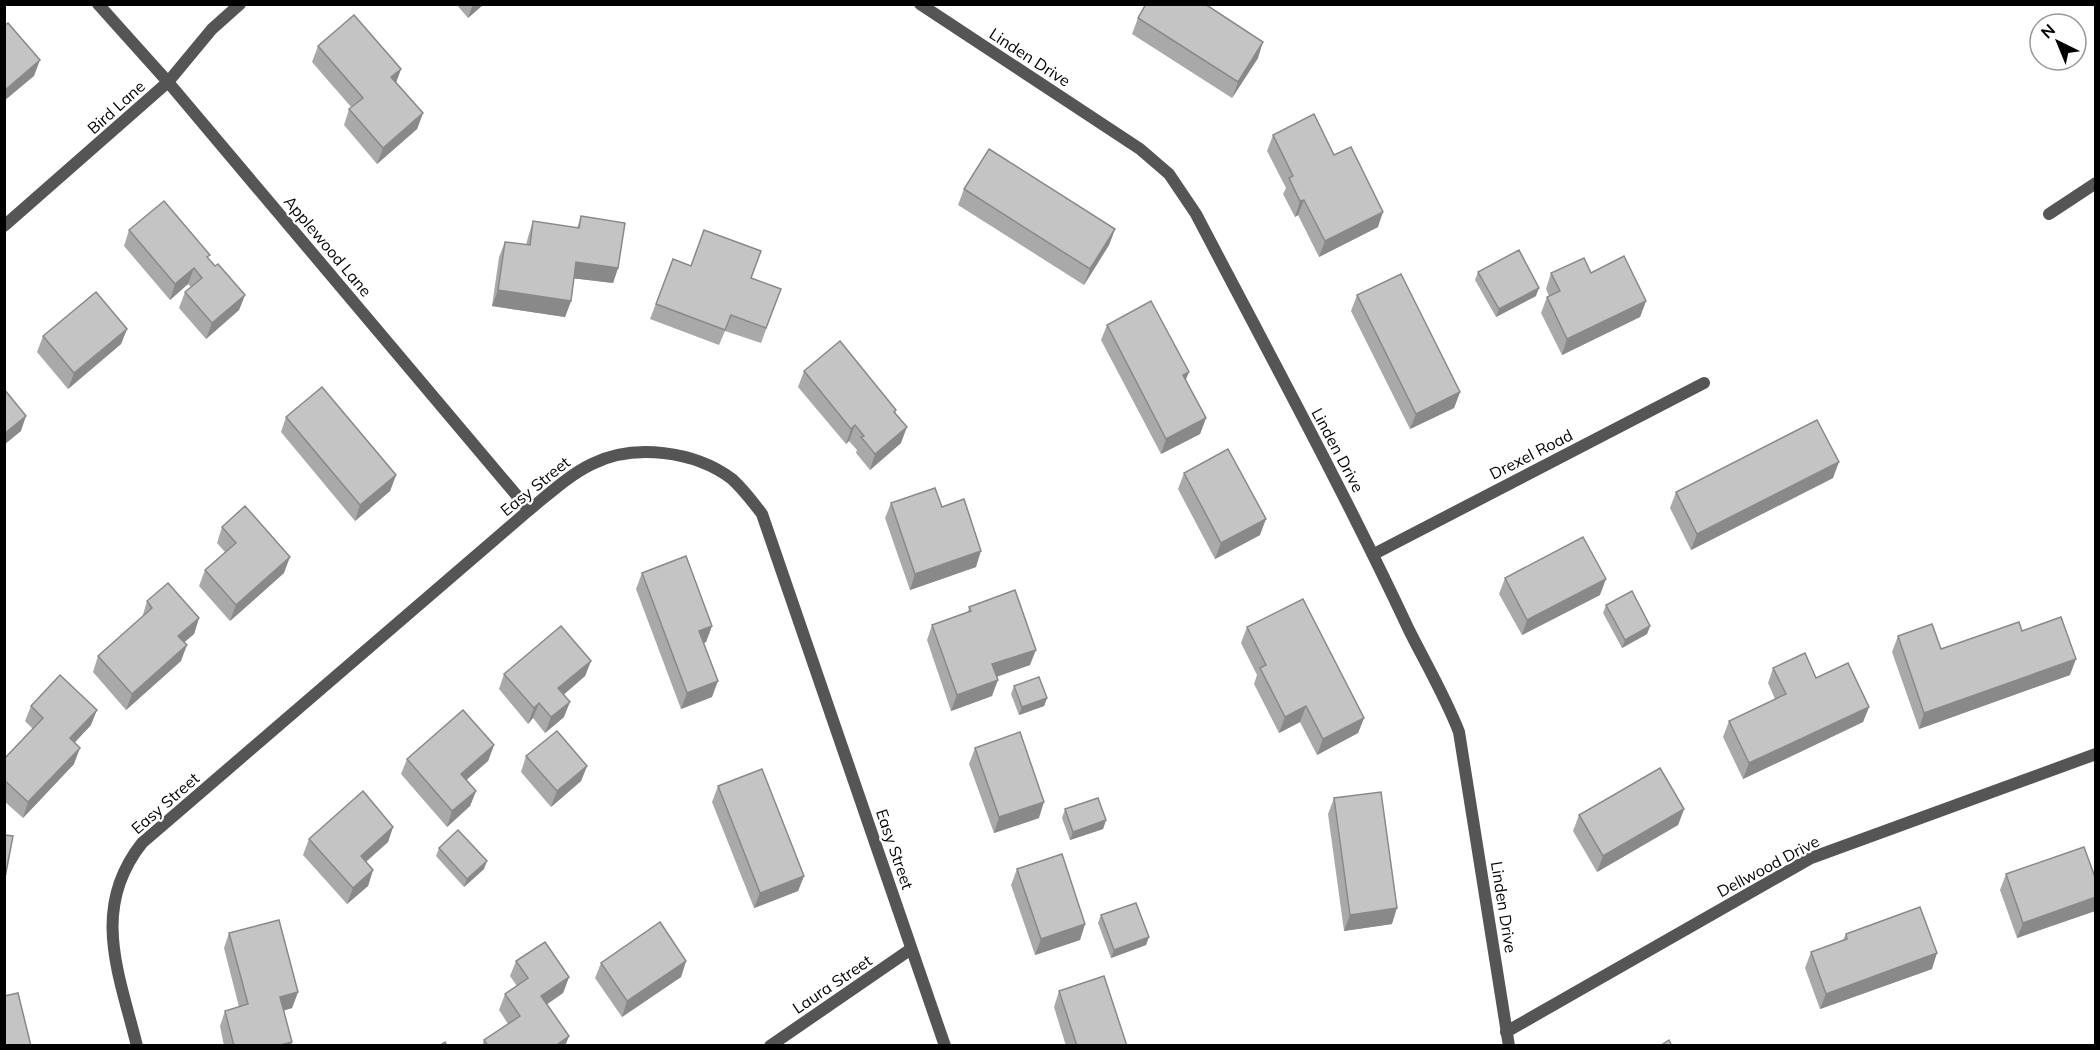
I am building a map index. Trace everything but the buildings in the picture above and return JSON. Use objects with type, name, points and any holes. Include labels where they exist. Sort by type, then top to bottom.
[{"type":"street","name":"Applewood Lane","points":[[98,4],[168,82],[530,510]]},
{"type":"street","name":"Bird Lane","points":[[4,226],[168,82],[212,29],[240,4]]},
{"type":"street","name":"Linden Drive","points":[[920,4],[1140,149],[1169,174],[1196,214],[1374,554],[1418,648],[1449,704],[1459,732],[1509,1046]]},
{"type":"street","points":[[2049,214],[2096,183]]},
{"type":"street","name":"Drexel Road","points":[[1374,554],[1704,383]]},
{"type":"street","name":"Easy Street","points":[[137,1046],[116,957],[112,910],[116,892],[129,860],[142,843],[530,510],[591,464],[627,453],[666,454],[713,468],[732,480],[762,514],[945,1046]]},
{"type":"street","name":"Dellwood Drive","points":[[1506,1032],[1811,858],[2096,754]]},
{"type":"street","name":"Laura Street","points":[[770,1046],[911,949]]}]
